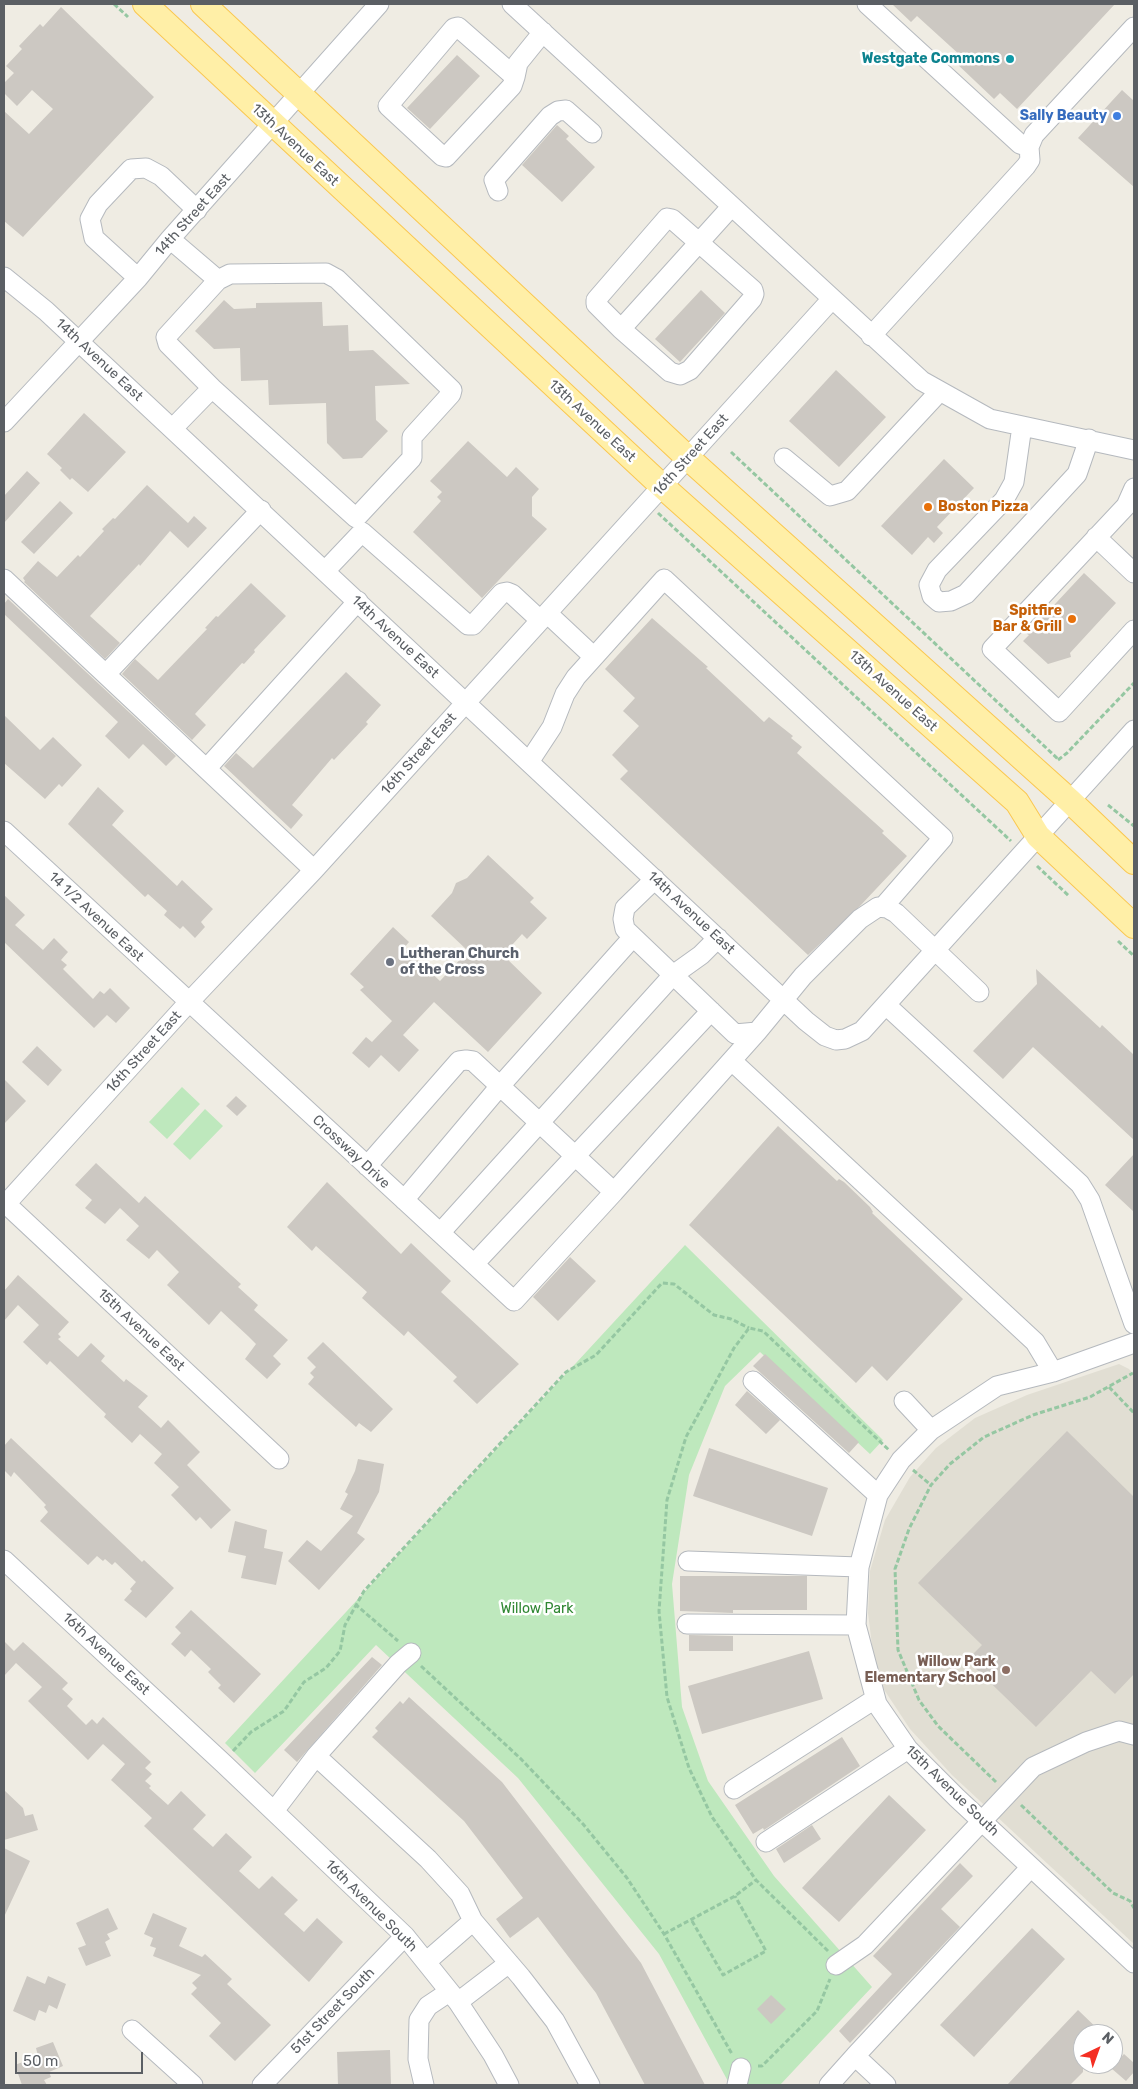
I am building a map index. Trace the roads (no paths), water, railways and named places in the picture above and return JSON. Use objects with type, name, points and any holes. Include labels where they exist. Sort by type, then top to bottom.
[{"type":"main road","name":"13th Avenue East","points":[[145,4],[663,487],[1017,802],[1038,836],[1134,926]]},
{"type":"main road","points":[[203,4],[688,458],[1070,800],[1134,862]]},
{"type":"street","name":"14th Street East","points":[[4,422],[138,278],[170,239],[274,125],[379,4]]},
{"type":"street","points":[[512,4],[831,300],[922,381],[990,419],[1134,450]]},
{"type":"street","points":[[867,4],[1020,144],[1029,147]]},
{"type":"street","points":[[871,336],[1026,166],[1030,160],[1029,147],[1034,134],[1134,27]]},
{"type":"street","points":[[514,77],[458,28],[454,28],[389,103],[390,110],[442,156],[446,157],[512,86],[518,63],[543,32]]},
{"type":"street","points":[[498,191],[494,180],[550,116],[558,111],[566,110],[592,133]]},
{"type":"street","points":[[138,278],[94,238],[90,219],[98,204],[131,170],[146,168],[162,176],[197,210]]},
{"type":"street","points":[[621,329],[731,207]]},
{"type":"street","points":[[667,218],[672,219],[699,243],[753,290],[754,294],[752,299],[690,370],[680,375],[670,372],[621,329],[596,304],[596,297],[667,218]]},
{"type":"street","points":[[170,239],[218,280]]},
{"type":"street","points":[[325,571],[359,525],[412,458],[412,437],[451,394],[451,386],[337,279],[326,273],[230,274],[218,280],[166,337],[168,344],[212,388],[359,525],[468,624],[473,624],[502,593],[507,592],[544,616],[594,657]]},
{"type":"street","name":"14th Avenue East","points":[[4,278],[78,341],[173,428],[816,1030],[836,1040],[854,1036],[886,1005],[1134,730]]},
{"type":"street","name":"16th Street East","points":[[4,1204],[189,1002],[314,870],[831,300]]},
{"type":"street","points":[[173,428],[212,388]]},
{"type":"street","points":[[784,458],[830,496],[847,491],[940,391]]},
{"type":"street","points":[[1022,426],[1014,482],[1004,500],[937,570],[929,585],[932,596],[939,602],[951,601],[966,594],[1077,474],[1089,439]]},
{"type":"street","points":[[1134,488],[1130,509],[1096,538],[992,649],[1059,712],[1134,630]]},
{"type":"street","points":[[106,674],[261,510]]},
{"type":"street","points":[[1096,538],[1134,573]]},
{"type":"street","points":[[4,579],[314,870]]},
{"type":"street","points":[[367,1166],[459,1062],[473,1061],[614,1192],[732,1061],[803,976],[870,910],[883,907],[944,838],[664,579],[576,677],[564,694],[552,728],[529,762]]},
{"type":"street","points":[[207,768],[358,601]]},
{"type":"street","name":"14 1/2 Avenue East","points":[[4,831],[189,1002]]},
{"type":"street","points":[[655,879],[625,908],[623,919],[625,929],[735,1034],[743,1035],[757,1032]]},
{"type":"street","points":[[883,907],[896,913],[979,992]]},
{"type":"street","points":[[404,1200],[500,1086],[634,937]]},
{"type":"street","points":[[440,1233],[673,975],[701,955],[718,938]]},
{"type":"street","name":"Crossway Drive","points":[[189,1002],[514,1301],[614,1192]]},
{"type":"street","points":[[886,1005],[1080,1184],[1090,1200],[1134,1324]]},
{"type":"street","points":[[474,1264],[711,1011]]},
{"type":"street","points":[[732,1061],[1035,1342],[1053,1372]]},
{"type":"street","name":"15th Avenue East","points":[[4,1204],[279,1459]]},
{"type":"street","name":"15th Avenue South","points":[[1134,1343],[1053,1372],[997,1386],[930,1430],[900,1460],[878,1495],[858,1567],[856,1625],[875,1699],[908,1750],[1134,1963]]},
{"type":"street","points":[[753,1381],[878,1495]]},
{"type":"street","points":[[904,1401],[930,1430]]},
{"type":"street","name":"16th Avenue East","points":[[4,1560],[208,1749]]},
{"type":"street","points":[[688,1561],[858,1567]]},
{"type":"street","points":[[687,1624],[856,1625]]},
{"type":"street","points":[[274,1811],[316,1756],[398,1664],[411,1653]]},
{"type":"street","points":[[734,1789],[875,1699]]},
{"type":"street","points":[[836,1965],[865,1945],[1033,1767],[1086,1742],[1119,1731],[1134,1735]]},
{"type":"street","name":"16th Avenue South","points":[[208,1749],[405,1936],[454,1997],[493,2055],[509,2085]]},
{"type":"street","points":[[766,1842],[908,1750]]},
{"type":"street","points":[[316,1756],[428,1859],[460,1894],[473,1921],[555,2021],[590,2085]]},
{"type":"street","points":[[829,2085],[1031,1867]]},
{"type":"street","points":[[426,1962],[473,1921]]},
{"type":"street","name":"51st Street South","points":[[262,2085],[405,1936]]},
{"type":"street","points":[[424,2085],[418,2059],[419,2020],[428,2006],[454,1997],[509,1963]]},
{"type":"street","points":[[132,2030],[193,2085]]},
{"type":"street","points":[[855,2056],[886,2085]]},
{"type":"place","name":"Westgate Commons","points":[[1010,59]]},
{"type":"place","name":"Sally Beauty","points":[[1117,116]]},
{"type":"place","name":"Boston Pizza","points":[[928,507]]},
{"type":"place","name":"Spitfire Bar & Grill","points":[[1072,619]]},
{"type":"place","name":"Lutheran Church of the Cross","points":[[390,962]]},
{"type":"place","name":"Willow Park Elementary School","points":[[1006,1670]]},
{"type":"park label","name":"Willow Park","points":[[537,1609]]}]
